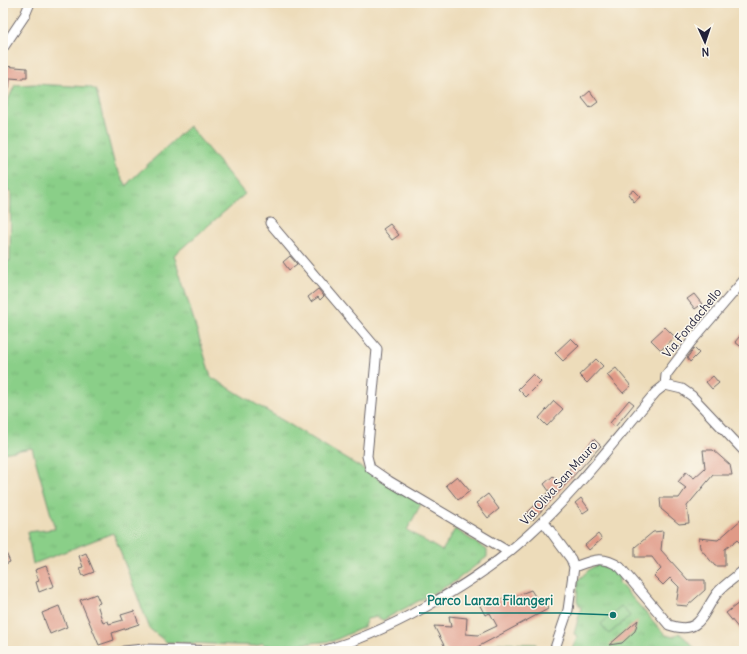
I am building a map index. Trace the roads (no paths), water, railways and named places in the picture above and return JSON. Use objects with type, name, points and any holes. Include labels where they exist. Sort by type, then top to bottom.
[{"type":"street","points":[[3,48],[30,3]]},
{"type":"street","points":[[270,223],[378,349],[367,456],[370,468],[389,481],[508,552]]},
{"type":"street","name":"Via Fondachello","points":[[665,385],[666,375],[691,342],[744,280]]},
{"type":"street","points":[[665,385],[682,389],[692,396],[744,451]]},
{"type":"street","name":"Via Oliva San Mauro","points":[[322,651],[337,647],[413,614],[464,583],[508,552],[543,521],[656,392],[665,385]]},
{"type":"street","points":[[543,521],[571,559],[574,567],[568,610],[554,651]]},
{"type":"street","points":[[574,567],[593,560],[610,561],[620,567],[668,625],[679,628],[692,626],[701,620],[718,592],[744,570]]},
{"type":"street","points":[[124,651],[144,649],[222,651]]},
{"type":"place","name":"Parco Lanza Filangeri","points":[[613,615]]}]
